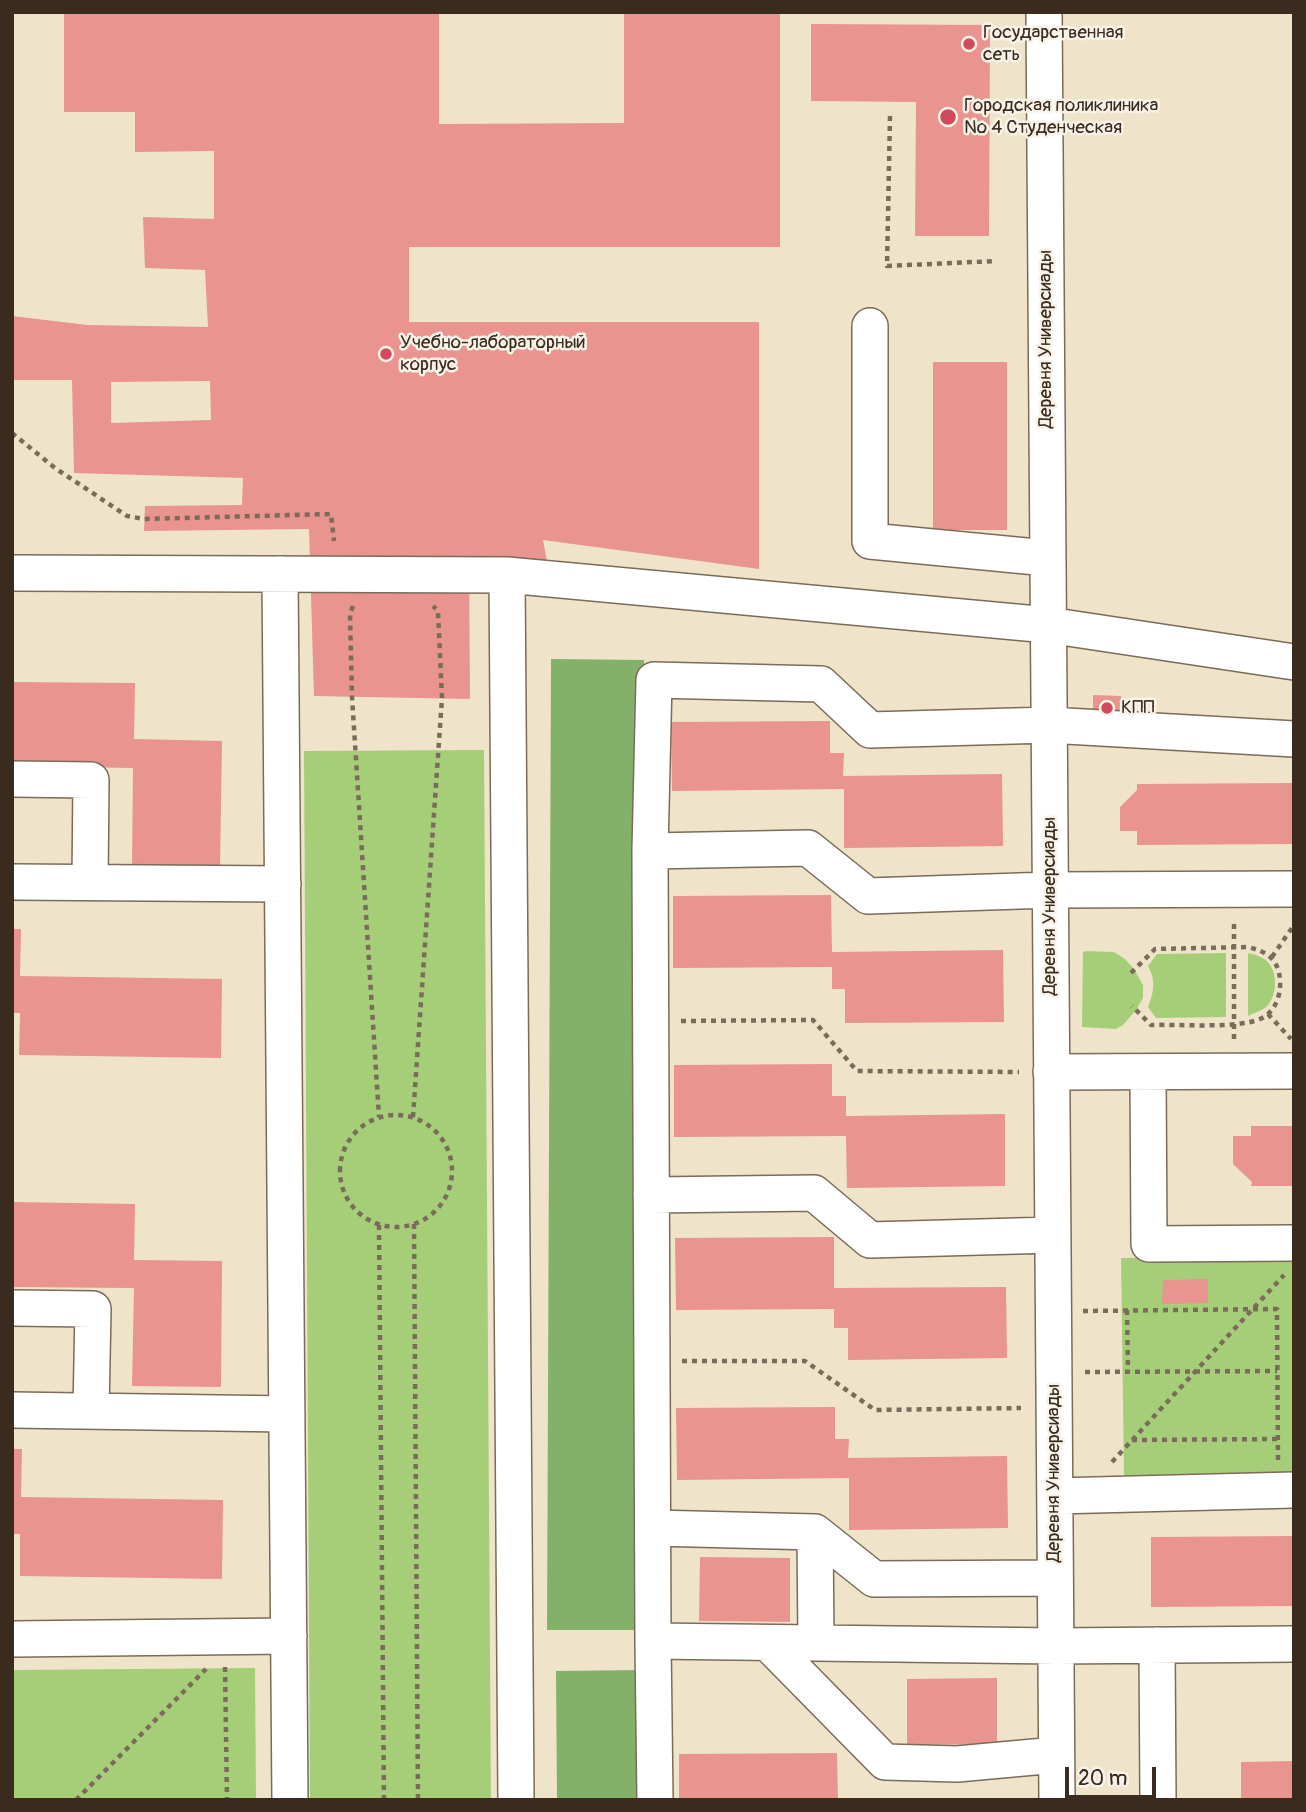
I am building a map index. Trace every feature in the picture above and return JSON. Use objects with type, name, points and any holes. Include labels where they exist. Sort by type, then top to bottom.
[{"type":"street","name":"Деревня Универсиады","points":[[1044,12],[1054,1408],[1068,1496],[1055,1578],[1057,1800]]},
{"type":"street","points":[[870,326],[870,541],[1048,558]]},
{"type":"street","points":[[12,573],[507,575],[1048,625],[1294,662]]},
{"type":"street","points":[[281,574],[290,1800]]},
{"type":"street","points":[[507,575],[516,1800]]},
{"type":"street","points":[[654,1800],[650,850],[654,680],[821,684],[870,730],[1049,725],[1294,738]]},
{"type":"street","points":[[12,779],[91,780],[90,883]]},
{"type":"street","points":[[650,850],[808,848],[868,896],[1050,890],[1294,889]]},
{"type":"street","points":[[12,882],[283,884]]},
{"type":"street","points":[[1051,1072],[1294,1072]]},
{"type":"street","points":[[1148,1072],[1149,1244],[1290,1258]]},
{"type":"street","points":[[651,1195],[814,1194],[870,1240],[1053,1235]]},
{"type":"street","points":[[12,1308],[93,1309],[91,1411]]},
{"type":"street","points":[[12,1410],[287,1413]]},
{"type":"street","points":[[1068,1496],[1286,1490]]},
{"type":"street","points":[[653,1528],[816,1532],[874,1579],[1055,1578]]},
{"type":"street","points":[[816,1532],[816,1643]]},
{"type":"street","points":[[12,1639],[289,1636]]},
{"type":"street","points":[[653,1642],[1056,1646],[1294,1644]]},
{"type":"street","points":[[768,1643],[885,1762],[957,1764],[1056,1755]]},
{"type":"street","points":[[1157,1645],[1158,1800]]},
{"type":"path","points":[[890,116],[887,266],[996,261]]},
{"type":"path","points":[[12,433],[55,468],[127,516],[144,519],[331,514],[333,541],[346,541]]},
{"type":"path","points":[[413,1117],[442,698],[438,611]]},
{"type":"path","points":[[351,614],[352,697],[379,1117]]},
{"type":"path","points":[[1234,889],[1234,1072]]},
{"type":"path","points":[[1272,957],[1294,925]]},
{"type":"path","points":[[1131,973],[1155,949],[1234,946],[1261,950],[1272,957],[1279,971],[1281,988],[1278,1001],[1268,1014],[1251,1022],[1151,1025],[1132,1006]]},
{"type":"path","points":[[1268,1014],[1294,1043]]},
{"type":"path","points":[[650,1021],[813,1020],[857,1072],[1051,1072]]},
{"type":"path","points":[[396,1114],[413,1117],[429,1125],[441,1137],[449,1153],[452,1170],[449,1188],[442,1203],[430,1216],[414,1224],[397,1227],[379,1225],[363,1217],[351,1205],[342,1189],[342,1154],[350,1138],[363,1125],[379,1117],[396,1114]]},
{"type":"path","points":[[414,1224],[418,1800]]},
{"type":"path","points":[[379,1225],[384,1800]]},
{"type":"path","points":[[1068,1496],[1132,1440],[1253,1309],[1290,1258]]},
{"type":"path","points":[[1079,1311],[1277,1309],[1278,1439],[1286,1490]]},
{"type":"path","points":[[1126,1310],[1128,1372]]},
{"type":"path","points":[[651,1362],[805,1361],[875,1410],[1054,1408]]},
{"type":"path","points":[[1080,1373],[1277,1371]]},
{"type":"path","points":[[1132,1440],[1278,1439]]},
{"type":"path","points":[[225,1659],[226,1800]]},
{"type":"path","points":[[76,1800],[207,1669]]},
{"type":"green space","points":[[551,659],[644,660],[640,1630],[547,1630]]},
{"type":"green space","points":[[484,750],[491,1800],[310,1800],[304,751]]},
{"type":"green space","points":[[1083,952],[1114,952],[1134,969],[1143,985],[1143,998],[1136,1010],[1116,1029],[1082,1027]]},
{"type":"green space","points":[[1226,953],[1226,1017],[1156,1018],[1148,1007],[1153,986],[1148,966],[1157,954]]},
{"type":"green space","points":[[1248,953],[1269,963],[1274,974],[1275,988],[1268,1005],[1248,1016]]},
{"type":"green space","points":[[1294,1256],[1294,1474],[1124,1476],[1121,1258]]},
{"type":"green space","points":[[255,1668],[256,1800],[12,1800],[12,1670]]},
{"type":"green space","points":[[642,1670],[643,1800],[557,1800],[556,1671]]},
{"type":"building","name":"Учебно-лабораторный корпус","points":[[64,12],[439,12],[439,124],[624,123],[624,13],[780,13],[780,247],[409,247],[409,322],[759,322],[759,569],[543,540],[548,567],[469,562],[470,699],[314,696],[309,529],[144,531],[145,506],[242,505],[243,478],[74,473],[72,380],[12,380],[12,316],[87,325],[208,327],[205,270],[145,268],[143,217],[214,219],[214,151],[135,152],[135,112],[64,112]],"holes":[[[210,381],[211,420],[111,423],[111,382]]]},
{"type":"building","points":[[811,24],[990,25],[989,236],[915,236],[916,102],[811,101]]},
{"type":"building","points":[[933,362],[1007,362],[1007,530],[933,530]]},
{"type":"building","points":[[12,682],[135,683],[134,739],[222,741],[220,867],[132,866],[133,768],[12,766]]},
{"type":"building","name":"КПП","points":[[1093,695],[1121,696],[1121,721],[1093,721]]},
{"type":"building","points":[[830,721],[830,753],[844,753],[843,776],[1002,774],[1003,846],[844,848],[844,789],[672,791],[671,722]]},
{"type":"building","points":[[1294,783],[1294,844],[1137,845],[1137,831],[1120,831],[1120,807],[1137,790],[1137,784]]},
{"type":"building","points":[[831,895],[832,952],[1003,950],[1004,1022],[845,1023],[845,989],[832,989],[832,967],[673,968],[673,896]]},
{"type":"building","points":[[12,929],[21,929],[20,976],[222,979],[221,1058],[19,1055],[20,1013],[12,1013]]},
{"type":"building","points":[[832,1064],[832,1096],[846,1096],[846,1116],[1005,1114],[1005,1186],[847,1188],[846,1136],[674,1137],[674,1065]]},
{"type":"building","points":[[1251,1126],[1294,1126],[1294,1186],[1251,1186],[1252,1182],[1233,1164],[1233,1136],[1251,1136]]},
{"type":"building","points":[[12,1202],[135,1204],[134,1260],[222,1261],[221,1387],[132,1386],[134,1288],[12,1287]]},
{"type":"building","points":[[834,1237],[834,1288],[1006,1287],[1007,1358],[848,1360],[848,1328],[834,1328],[834,1309],[676,1310],[675,1238]]},
{"type":"building","points":[[1208,1279],[1208,1303],[1162,1304],[1163,1280]]},
{"type":"building","points":[[835,1407],[835,1439],[849,1439],[848,1458],[1007,1456],[1008,1528],[849,1530],[849,1478],[677,1480],[676,1408]]},
{"type":"building","points":[[12,1449],[22,1449],[21,1497],[223,1500],[222,1579],[20,1576],[20,1534],[12,1534]]},
{"type":"building","points":[[1294,1536],[1294,1606],[1151,1607],[1151,1537]]},
{"type":"building","points":[[700,1557],[790,1558],[790,1622],[699,1621]]},
{"type":"building","points":[[997,1678],[997,1744],[907,1745],[907,1679]]},
{"type":"building","points":[[837,1753],[838,1800],[679,1800],[679,1754]]},
{"type":"building","points":[[1294,1761],[1294,1800],[1241,1800],[1241,1762]]},
{"type":"place","name":"Государственная сеть","points":[[969,44]]},
{"type":"place","name":"Городская поликлиника № 4 Студенческая","points":[[948,117]]},
{"type":"place","name":"Учебно-лабораторный корпус","points":[[386,354]]},
{"type":"place","name":"КПП","points":[[1107,708]]}]
